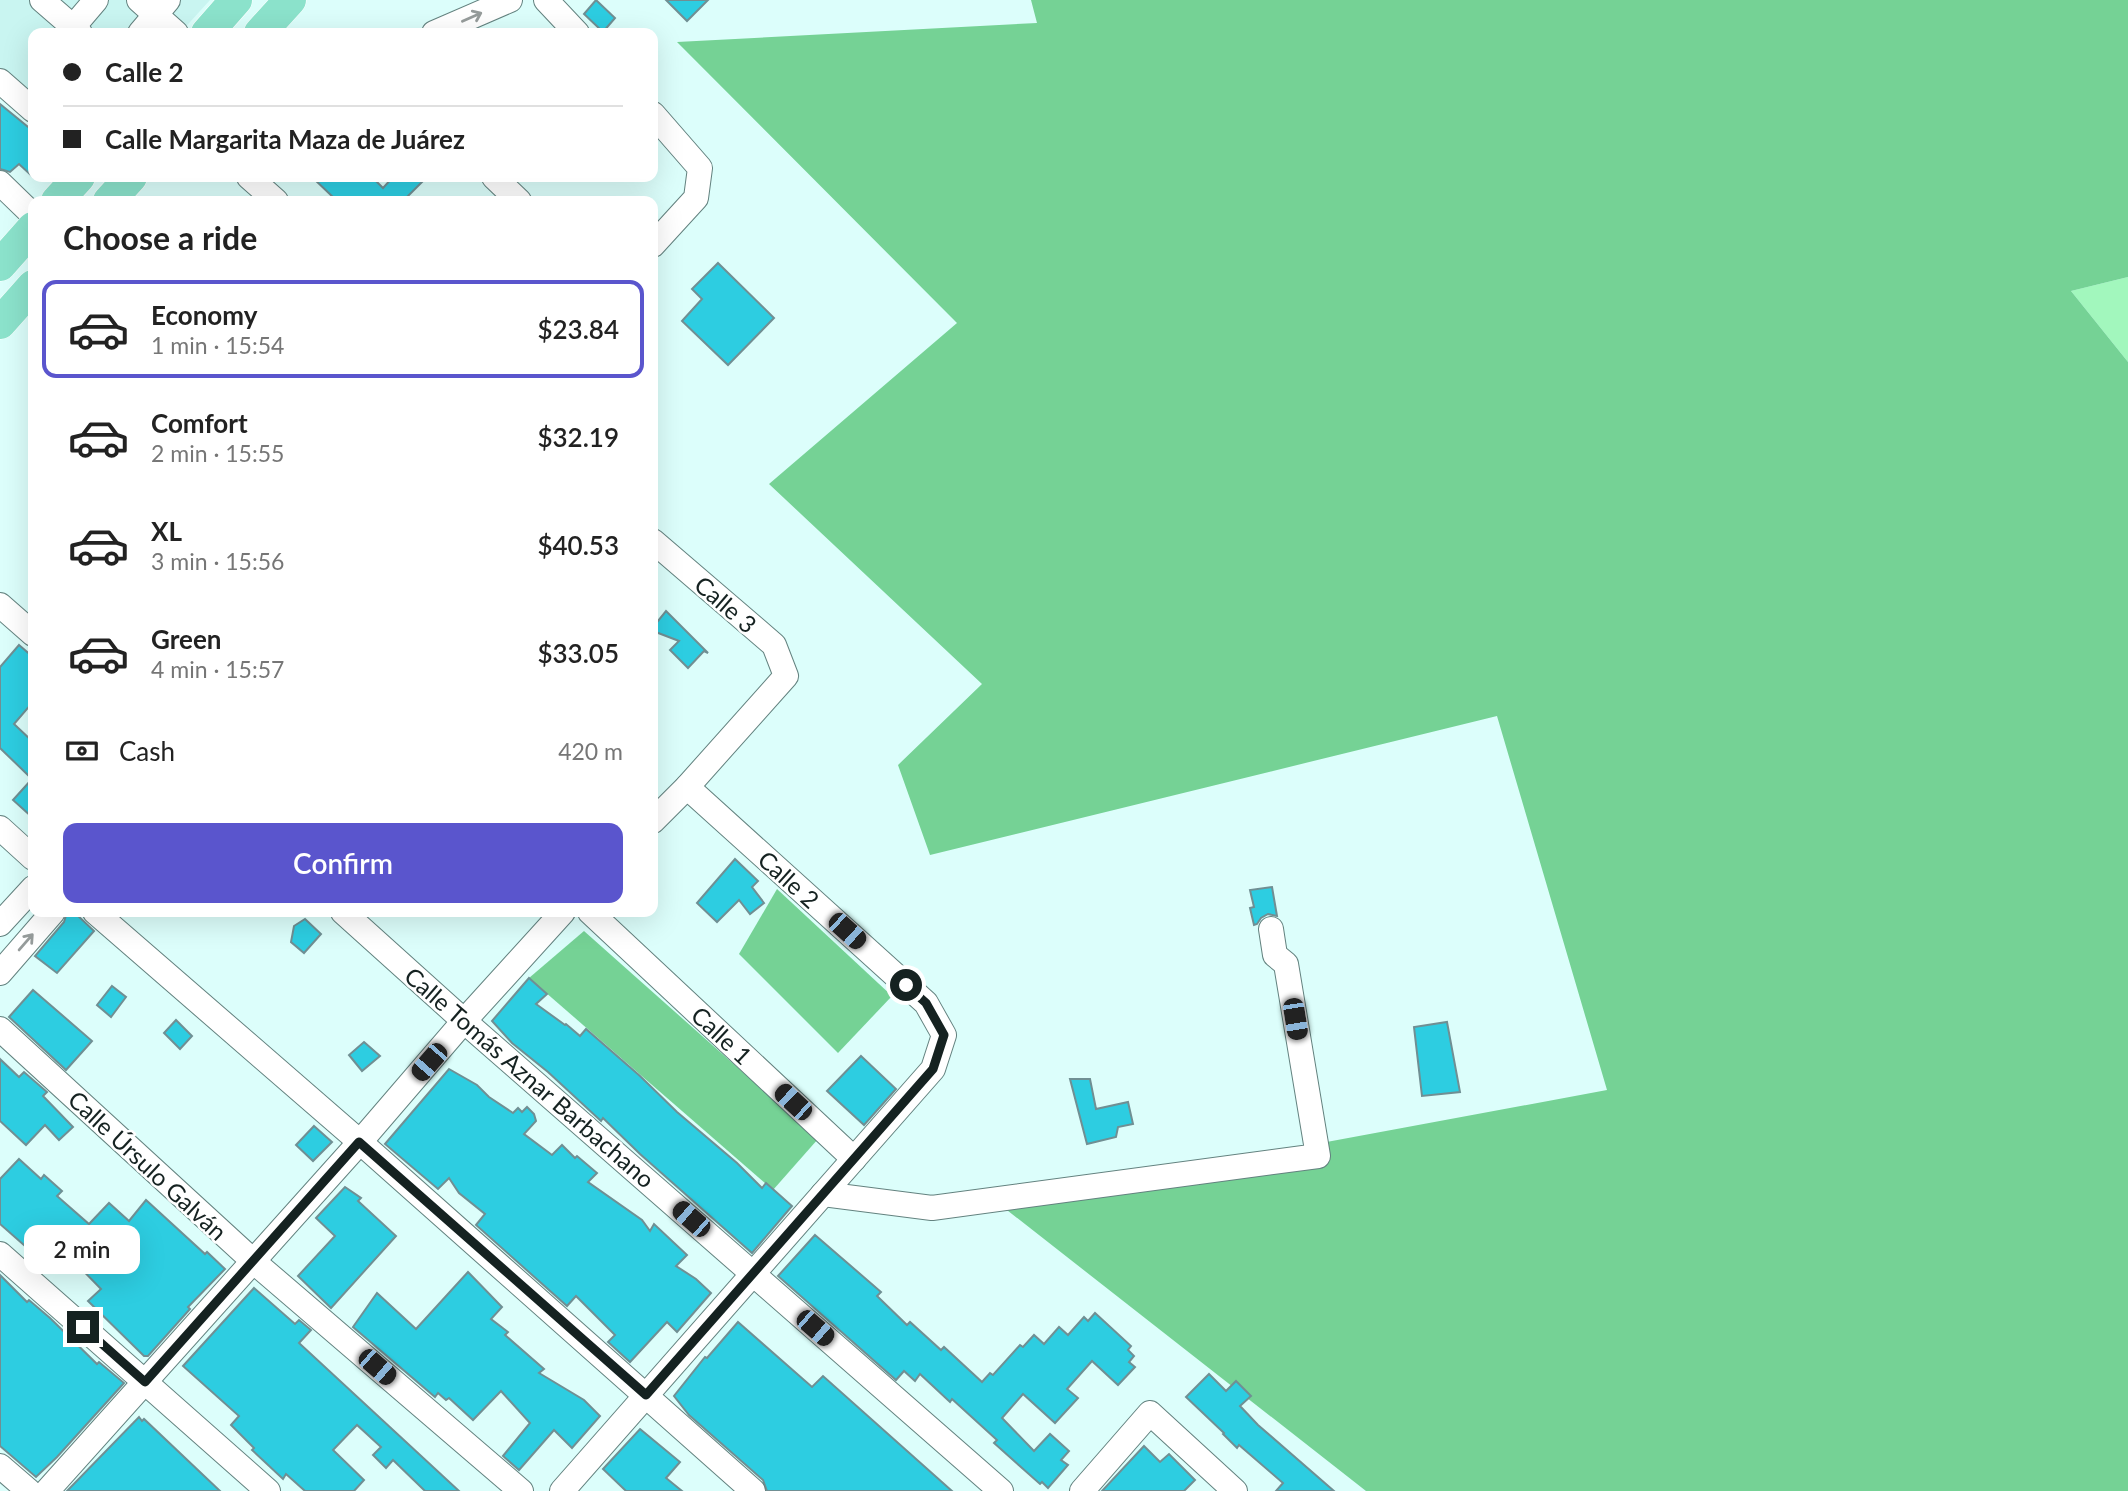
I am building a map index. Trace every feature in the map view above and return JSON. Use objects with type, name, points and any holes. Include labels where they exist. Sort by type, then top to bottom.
[{"type":"main road","points":[[211,28],[236,0]]},
{"type":"main road","points":[[265,28],[290,0]]},
{"type":"main road","points":[[62,196],[74,182]]},
{"type":"main road","points":[[114,196],[126,182]]},
{"type":"main road","points":[[0,265],[28,234]]},
{"type":"main road","points":[[0,323],[28,292]]},
{"type":"street","points":[[42,0],[75,28]]},
{"type":"street","points":[[78,28],[96,0]]},
{"type":"street","points":[[446,28],[510,0]]},
{"type":"street","points":[[546,0],[572,28]]},
{"type":"street","points":[[151,12],[170,28]]},
{"type":"street","points":[[0,81],[28,106]]},
{"type":"street","points":[[658,120],[700,168],[696,198],[658,240]]},
{"type":"street","points":[[255,182],[270,196]]},
{"type":"street","points":[[499,182],[514,196]]},
{"type":"street","points":[[0,183],[28,210]]},
{"type":"street","name":"Calle 3","points":[[658,545],[774,645],[786,676],[687,787]]},
{"type":"street","points":[[0,605],[28,630]]},
{"type":"street","points":[[658,816],[687,787]]},
{"type":"street","name":"Calle 2","points":[[687,787],[926,1003],[944,1035],[933,1069],[854,1159]]},
{"type":"street","points":[[0,828],[28,853]]},
{"type":"street","points":[[0,924],[28,893]]},
{"type":"street","points":[[0,973],[49,917]]},
{"type":"street","points":[[101,917],[753,1491]]},
{"type":"street","name":"Calle Tomás Aznar Barbachano","points":[[349,917],[1001,1491]]},
{"type":"street","points":[[47,1491],[558,917]]},
{"type":"street","name":"Calle 1","points":[[595,917],[854,1159]]},
{"type":"street","points":[[823,1195],[932,1208],[1318,1156],[1286,964],[1275,955],[1271,929]]},
{"type":"street","name":"Calle Úrsulo Galván","points":[[0,1029],[253,1261],[521,1491]]},
{"type":"street","points":[[562,1491],[854,1159]]},
{"type":"street","points":[[0,1254],[268,1491]]},
{"type":"street","points":[[1082,1491],[1150,1413],[1235,1491]]},
{"type":"street","points":[[0,1466],[29,1491]]},
{"type":"shaded area","points":[[0,0],[210,0],[185,28],[28,28],[28,116],[0,91]]},
{"type":"green space","points":[[1031,0],[2128,0],[2128,277],[2071,291],[2128,362],[2128,1491],[1366,1491],[998,1203],[1607,1090],[1497,716],[930,855],[898,765],[982,684],[769,484],[957,323],[677,42],[1037,23]]},
{"type":"green space","points":[[2128,277],[2128,362],[2071,291]]},
{"type":"green space","points":[[777,889],[892,996],[838,1053],[739,954]]},
{"type":"green space","points":[[584,931],[818,1139],[773,1190],[529,978]]},
{"type":"building","points":[[596,0],[615,18],[606,28],[599,28],[584,14]]},
{"type":"building","points":[[666,0],[708,0],[687,21]]},
{"type":"building","points":[[0,104],[28,127],[28,172],[19,164],[10,172],[0,169]]},
{"type":"building","points":[[317,182],[377,182],[383,188],[388,182],[422,182],[408,196],[332,196]]},
{"type":"building","points":[[718,263],[774,318],[728,365],[682,321],[702,299],[692,289]]},
{"type":"building","points":[[666,611],[708,653],[704,651],[688,668],[670,650],[679,641],[658,633],[658,621]]},
{"type":"building","points":[[19,645],[28,653],[28,708],[14,724],[28,737],[28,775],[0,748],[0,667]]},
{"type":"building","points":[[28,783],[28,814],[13,800]]},
{"type":"building","points":[[735,859],[758,881],[752,887],[764,903],[750,914],[739,900],[717,922],[697,903]]},
{"type":"building","points":[[1272,887],[1277,916],[1268,914],[1254,925],[1250,890]]},
{"type":"building","points":[[66,917],[79,917],[94,931],[57,973],[35,956]]},
{"type":"building","points":[[305,919],[321,934],[304,953],[291,942],[294,926]]},
{"type":"building","points":[[529,978],[547,994],[536,1004],[580,1036],[586,1029],[762,1188],[766,1183],[792,1206],[752,1253],[603,1118],[601,1121],[512,1043],[492,1021]]},
{"type":"building","points":[[112,986],[126,997],[111,1017],[97,1005]]},
{"type":"building","points":[[33,990],[92,1041],[66,1070],[9,1017]]},
{"type":"building","points":[[176,1020],[192,1036],[180,1049],[164,1033]]},
{"type":"building","points":[[1447,1022],[1460,1092],[1422,1096],[1414,1027]]},
{"type":"building","points":[[364,1042],[380,1056],[362,1071],[349,1055]]},
{"type":"building","points":[[861,1056],[896,1089],[864,1125],[827,1091]]},
{"type":"building","points":[[0,1059],[19,1077],[24,1072],[47,1092],[43,1096],[73,1127],[59,1140],[45,1125],[26,1145],[0,1121]]},
{"type":"building","points":[[449,1069],[477,1085],[489,1097],[513,1113],[518,1108],[522,1112],[527,1107],[534,1114],[536,1121],[524,1134],[552,1155],[562,1145],[575,1158],[577,1156],[597,1173],[588,1182],[642,1220],[650,1231],[654,1224],[687,1255],[676,1266],[711,1293],[677,1332],[667,1322],[630,1362],[608,1342],[615,1335],[576,1296],[567,1306],[476,1225],[485,1214],[459,1193],[449,1178],[438,1189],[385,1144]]},
{"type":"building","points":[[1070,1079],[1090,1079],[1096,1109],[1128,1102],[1133,1124],[1118,1127],[1116,1137],[1087,1144]]},
{"type":"building","points":[[314,1126],[332,1142],[313,1161],[296,1145]]},
{"type":"building","points":[[19,1159],[41,1179],[44,1175],[62,1191],[57,1196],[89,1224],[109,1203],[129,1221],[146,1200],[225,1269],[188,1307],[190,1309],[148,1356],[144,1356],[88,1301],[101,1289],[64,1251],[49,1267],[0,1224],[0,1179]]},
{"type":"building","points":[[345,1187],[361,1198],[358,1201],[396,1236],[331,1308],[298,1276],[335,1236],[316,1218]]},
{"type":"building","points":[[815,1235],[881,1292],[877,1296],[907,1325],[910,1322],[941,1350],[944,1347],[982,1382],[990,1373],[993,1375],[1020,1345],[1023,1347],[1034,1335],[1044,1344],[1059,1327],[1068,1335],[1084,1317],[1088,1321],[1095,1313],[1131,1346],[1128,1350],[1134,1356],[1129,1362],[1135,1367],[1118,1385],[1092,1361],[1067,1389],[1078,1398],[1055,1423],[1023,1394],[1002,1418],[1034,1451],[1050,1434],[1069,1451],[1061,1460],[1068,1465],[1048,1488],[994,1443],[997,1440],[952,1399],[950,1402],[920,1374],[915,1381],[904,1371],[896,1380],[778,1276]]},
{"type":"building","points":[[468,1272],[502,1307],[491,1319],[508,1332],[505,1335],[544,1369],[539,1373],[584,1400],[600,1416],[572,1448],[554,1430],[519,1470],[503,1456],[530,1423],[501,1391],[473,1420],[449,1398],[446,1400],[438,1393],[435,1397],[353,1327],[377,1293],[416,1329]]},
{"type":"building","points":[[0,1275],[27,1302],[29,1300],[50,1318],[97,1364],[99,1362],[124,1383],[36,1477],[0,1446]]},
{"type":"building","points":[[254,1288],[295,1324],[299,1320],[311,1330],[299,1343],[459,1491],[425,1491],[393,1460],[386,1468],[373,1455],[381,1447],[357,1425],[333,1450],[364,1480],[354,1491],[305,1491],[286,1474],[283,1479],[252,1450],[254,1448],[231,1425],[239,1416],[183,1366]]},
{"type":"building","points":[[738,1322],[812,1387],[823,1376],[952,1491],[767,1491],[763,1480],[689,1415],[674,1396]]},
{"type":"building","points":[[1209,1374],[1226,1391],[1236,1381],[1251,1396],[1240,1406],[1334,1491],[1276,1491],[1283,1483],[1239,1445],[1237,1448],[1186,1397]]},
{"type":"building","points":[[139,1417],[142,1421],[144,1419],[220,1491],[67,1491]]},
{"type":"building","points":[[640,1429],[680,1462],[666,1478],[682,1491],[626,1491],[603,1469]]},
{"type":"building","points":[[1144,1446],[1160,1462],[1169,1454],[1195,1480],[1184,1491],[1102,1491]]},
{"type":"route","points":[[83,1327],[145,1382],[359,1142],[646,1395],[933,1069],[944,1035],[926,1003],[906,985]]}]
